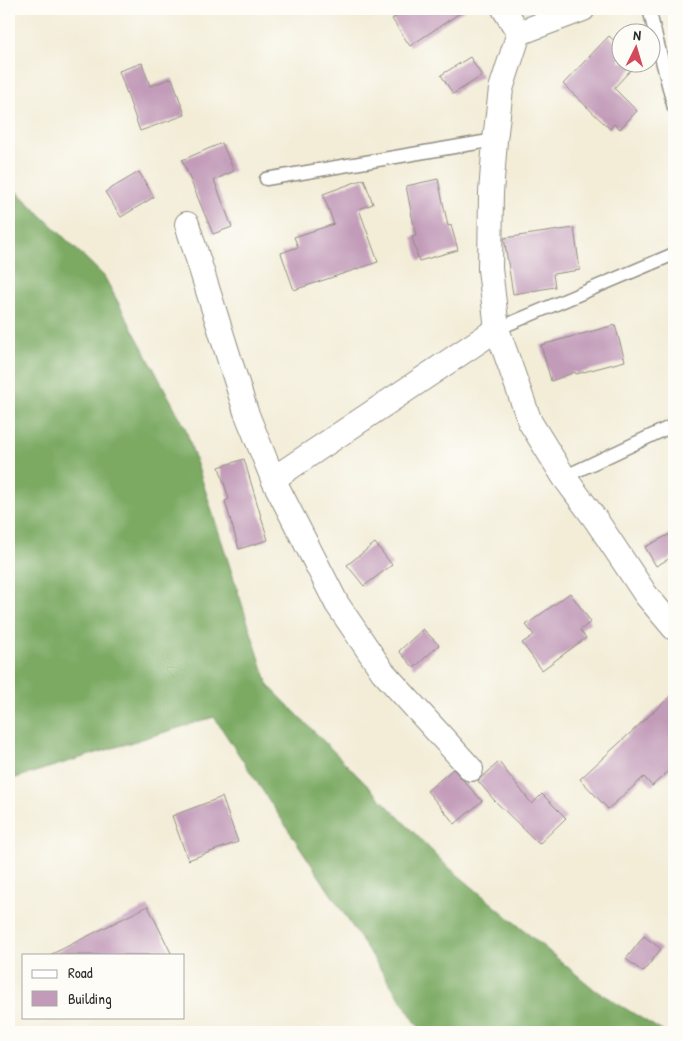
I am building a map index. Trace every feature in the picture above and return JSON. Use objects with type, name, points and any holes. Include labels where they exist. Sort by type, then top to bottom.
[{"type":"street","points":[[504,9],[519,33],[502,88],[495,140],[491,193],[490,269],[497,328],[530,422],[564,477],[596,520],[646,595],[674,628]]},
{"type":"street","points":[[519,33],[583,9]]},
{"type":"street","points":[[187,224],[246,412],[273,479],[337,604],[383,672],[471,769]]},
{"type":"street","points":[[273,479],[497,328]]},
{"type":"lane","points":[[649,9],[674,108]]},
{"type":"lane","points":[[266,179],[495,140]]},
{"type":"lane","points":[[497,328],[674,254]]},
{"type":"lane","points":[[564,477],[674,425]]},
{"type":"green space","points":[[9,184],[104,276],[185,427],[268,685],[446,865],[595,990],[664,1032],[422,1032],[214,717],[9,780]]},
{"type":"building","points":[[408,9],[466,9],[410,46],[392,19]]},
{"type":"building","points":[[609,36],[610,72],[629,72],[614,88],[637,111],[620,129],[614,124],[610,129],[563,84]]},
{"type":"building","points":[[470,57],[482,76],[453,94],[441,75]]},
{"type":"building","points":[[142,63],[150,86],[172,78],[185,115],[140,131],[119,71]]},
{"type":"building","points":[[222,143],[234,171],[214,180],[232,227],[213,234],[182,160]]},
{"type":"building","points":[[139,172],[154,197],[121,217],[105,192]]},
{"type":"building","points":[[364,179],[373,204],[359,209],[378,262],[294,290],[281,253],[298,247],[294,237],[334,224],[323,194]]},
{"type":"building","points":[[438,179],[448,226],[451,225],[458,250],[419,261],[412,237],[416,236],[406,186]]},
{"type":"building","points":[[574,228],[580,270],[553,274],[555,287],[513,294],[504,238]]},
{"type":"building","points":[[615,325],[625,361],[576,374],[575,372],[551,381],[541,345]]},
{"type":"building","points":[[244,459],[268,540],[239,549],[225,501],[229,499],[219,467]]},
{"type":"building","points":[[674,532],[674,556],[656,566],[645,547]]},
{"type":"building","points":[[375,543],[392,565],[364,586],[347,565]]},
{"type":"building","points":[[570,593],[591,622],[580,630],[586,638],[542,670],[522,643],[534,635],[526,625]]},
{"type":"building","points":[[423,629],[439,645],[414,668],[399,651]]},
{"type":"building","points":[[674,693],[674,766],[652,786],[644,777],[608,809],[580,779]]},
{"type":"building","points":[[499,762],[532,804],[542,794],[566,818],[539,844],[494,800],[478,781]]},
{"type":"building","points":[[453,769],[482,801],[455,824],[427,791]]},
{"type":"building","points":[[222,797],[238,842],[188,860],[172,816]]},
{"type":"building","points":[[148,906],[172,954],[52,954]]},
{"type":"building","points":[[644,936],[661,949],[643,972],[626,959]]}]
